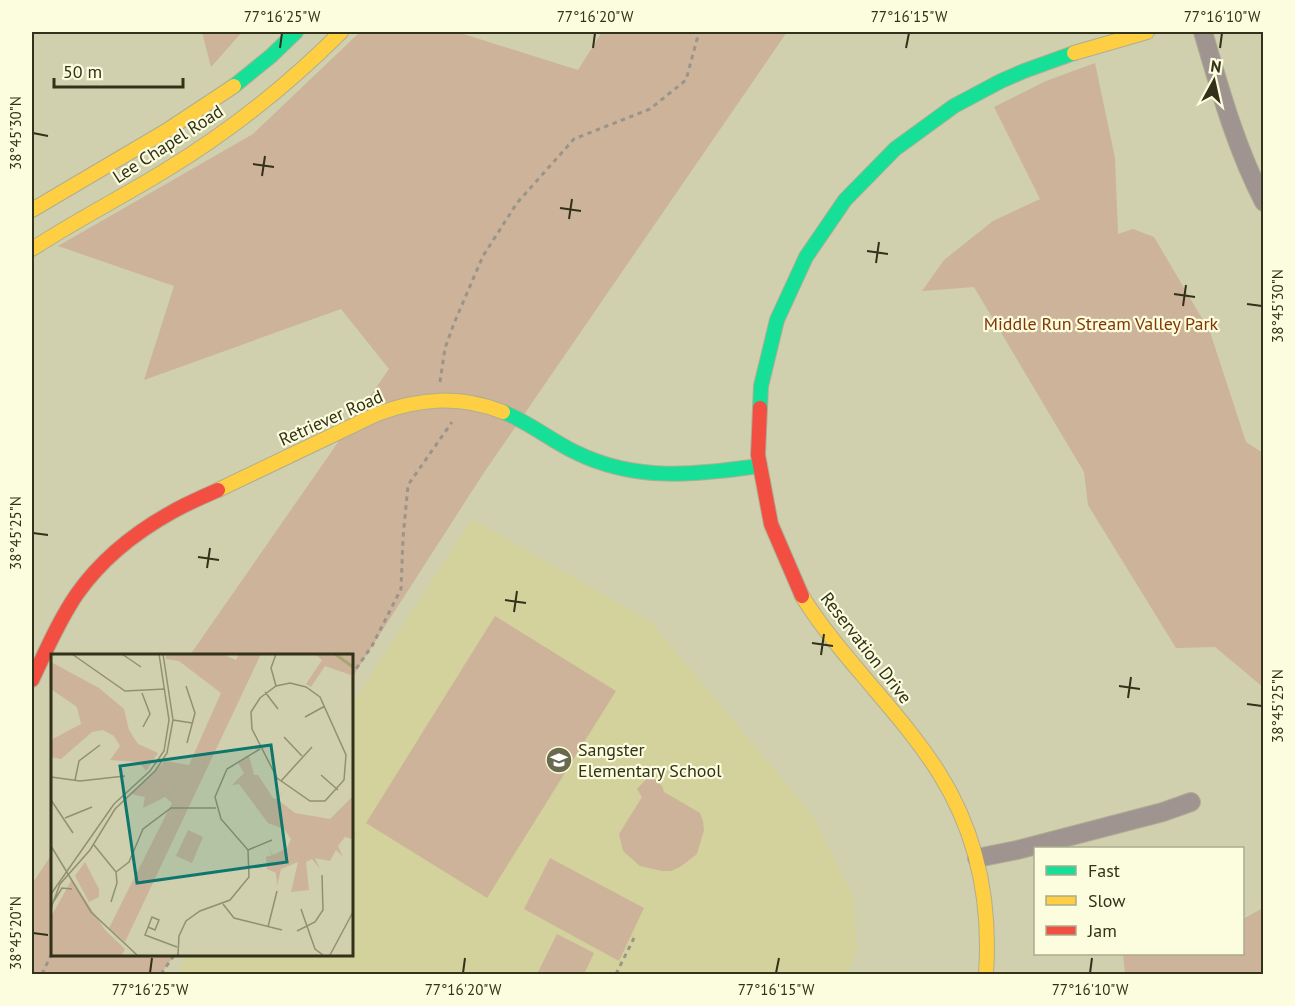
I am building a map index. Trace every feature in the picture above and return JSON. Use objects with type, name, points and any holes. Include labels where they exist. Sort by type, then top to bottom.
[{"type":"street","name":"Lee Chapel Road","points":[[32,210],[148,143],[207,105],[248,76],[296,32]]},
{"type":"street","name":"Lee Chapel Road","points":[[33,243],[166,170],[223,132],[288,83],[341,32]]},
{"type":"street","name":"Reservation Drive","points":[[986,975],[988,927],[985,900],[977,858],[958,809],[941,776],[920,745],[828,636],[800,592],[786,564],[767,511],[759,466],[757,420],[759,393],[771,335],[794,276],[827,223],[872,170],[906,140],[946,111],[984,89],[1043,62],[1147,32]]},
{"type":"street","points":[[1203,32],[1227,115],[1263,202]]},
{"type":"street","name":"Retriever Road","points":[[32,680],[39,647],[90,578],[116,551],[145,528],[172,512],[377,414],[403,405],[438,401],[467,402],[506,412],[580,455],[606,465],[635,472],[678,476],[759,466]]},
{"type":"street","points":[[977,858],[1017,850],[1191,802]]},
{"type":"path","points":[[438,401],[445,348],[455,321],[483,256],[517,203],[574,139],[650,109],[686,80],[699,32]]},
{"type":"path","points":[[352,675],[372,646],[401,589],[408,485],[453,420]]},
{"type":"path","points":[[616,975],[634,938]]},
{"type":"path","points":[[42,975],[51,955]]},
{"type":"path","points":[[161,975],[174,955]]},
{"type":"shaded area","name":"Sangster Elementary School","points":[[472,519],[651,622],[812,814],[854,898],[857,951],[848,974],[176,974],[188,955],[352,955],[352,703]]},
{"type":"green space","points":[[202,32],[242,32],[211,67]]},
{"type":"green space","points":[[360,32],[457,32],[578,70],[602,32],[787,32],[483,474],[352,677],[352,654],[191,654],[389,369],[341,309],[144,380],[174,286],[58,246],[253,134]]},
{"type":"green space","name":"Middle Run Stream Valley Park","points":[[1095,63],[1115,158],[1118,234],[1133,229],[1154,237],[1210,332],[1246,442],[1263,453],[1263,687],[1215,647],[1176,648],[1088,505],[1084,472],[974,287],[922,291],[944,260],[993,221],[1040,199],[994,107],[1046,81]]},
{"type":"green space","points":[[495,616],[616,691],[487,898],[366,823]]},
{"type":"green space","points":[[650,775],[662,786],[664,792],[700,813],[703,821],[704,830],[697,854],[671,871],[640,866],[623,851],[619,834],[642,797],[637,789]]},
{"type":"green space","points":[[51,856],[51,955],[174,955],[161,974],[32,974],[32,884]]},
{"type":"green space","points":[[550,858],[644,908],[619,961],[524,909]]},
{"type":"green space","points":[[1263,908],[1263,974],[1125,974],[1123,955],[1244,955],[1244,918]]},
{"type":"green space","points":[[557,934],[594,953],[584,974],[537,974]]},
{"type":"traffic: fast","points":[[234,86],[296,32]]},
{"type":"traffic: fast","points":[[760,408],[761,386],[777,320],[806,257],[845,200],[895,149],[954,106],[1001,81],[1074,53]]},
{"type":"traffic: fast","points":[[503,412],[575,452],[620,468],[666,474],[712,472],[759,466]]},
{"type":"traffic: slow","points":[[32,249],[166,170],[236,123],[279,89],[341,32]]},
{"type":"traffic: slow","points":[[1074,53],[1147,32]]},
{"type":"traffic: slow","points":[[32,210],[166,131],[234,86]]},
{"type":"traffic: slow","points":[[218,490],[377,414],[393,409],[424,402],[456,401],[503,412]]},
{"type":"traffic: slow","points":[[802,596],[837,644],[916,741],[939,773],[964,820],[984,895],[986,974]]},
{"type":"traffic: jam","points":[[760,408],[758,455],[771,524],[802,596]]},
{"type":"traffic: jam","points":[[32,680],[64,614],[86,582],[108,558],[145,528],[177,509],[218,490]]},
{"type":"place","name":"Sangster Elementary School","points":[[559,760]]}]
